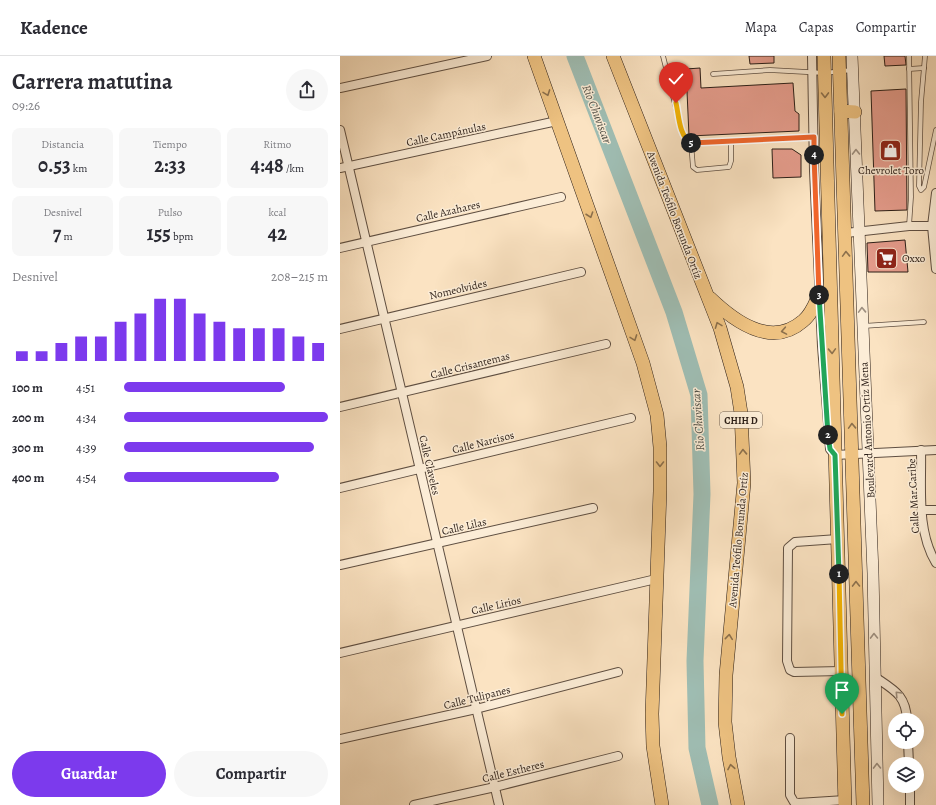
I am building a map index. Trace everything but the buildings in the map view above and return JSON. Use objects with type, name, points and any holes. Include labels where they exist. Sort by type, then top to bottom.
[{"type":"main road","points":[[534,56],[643,363],[657,415],[660,447],[660,491],[652,714],[653,746],[662,805]]},
{"type":"main road","name":"Avenida Teófilo Borunda Ortíz","points":[[613,56],[720,328],[733,373],[741,413],[744,483],[726,676],[725,722],[729,757],[738,805]]},
{"type":"main road","points":[[824,56],[818,72],[835,455],[845,803]]},
{"type":"main road","name":"Boulevard Antonio Ortiz Mena","points":[[839,56],[841,111],[850,194],[852,232],[853,454],[857,657],[863,805]]},
{"type":"main road","points":[[841,111],[854,112]]},
{"type":"main road","points":[[707,294],[738,322],[753,329],[772,333],[791,330],[804,321],[819,295]]},
{"type":"street","points":[[340,88],[487,56]]},
{"type":"street","points":[[812,56],[818,72],[814,137],[819,295],[828,441],[830,449],[835,455],[936,450]]},
{"type":"street","name":"Boulevard Antonio Ortiz Mena","points":[[850,194],[854,112],[852,56]]},
{"type":"street","name":"Calle Campánulas","points":[[344,167],[557,121]]},
{"type":"street","name":"Calle Claveles","points":[[340,130],[344,167],[366,242],[499,805]]},
{"type":"street","points":[[936,193],[932,226],[936,269]]},
{"type":"street","name":"Calle Azahares","points":[[340,248],[561,197]]},
{"type":"street","points":[[852,232],[909,226],[932,226]]},
{"type":"street","name":"Boulevard Antonio Ortiz Mena","points":[[852,232],[863,326],[869,453],[878,805]]},
{"type":"street","name":"Nomeolvides","points":[[340,329],[581,272]]},
{"type":"street","name":"Calle Crisantemas","points":[[340,407],[606,344]]},
{"type":"street","name":"Calle Narcisos","points":[[340,488],[631,418]]},
{"type":"street","name":"Calle Mar Caribe","points":[[921,450],[922,510],[927,544],[936,563]]},
{"type":"street","name":"Calle Lilas","points":[[340,565],[592,508]]},
{"type":"street","points":[[922,510],[936,510]]},
{"type":"street","points":[[838,539],[794,542],[788,548],[787,661],[790,670],[794,672],[841,671]]},
{"type":"street","name":"Calle Lirios","points":[[340,653],[656,579]]},
{"type":"street","name":"Calle Tulipanes","points":[[340,739],[476,709],[618,672]]},
{"type":"street","points":[[875,677],[899,694],[904,701],[906,713]]},
{"type":"street","points":[[790,738],[790,795],[792,799],[798,803],[845,803]]},
{"type":"street","name":"Calle Estheres","points":[[414,805],[495,787],[618,756]]},
{"type":"street","points":[[910,793],[910,805]]},
{"type":"lane","points":[[663,56],[682,132],[691,143],[814,137]]},
{"type":"lane","points":[[909,56],[911,183],[909,226]]},
{"type":"lane","points":[[925,56],[919,169],[919,186],[921,190],[924,187],[936,130]]},
{"type":"lane","points":[[909,69],[924,68]]},
{"type":"lane","points":[[713,74],[770,70],[839,72],[852,69]]},
{"type":"lane","points":[[691,143],[693,167],[697,170],[729,167],[732,161],[730,142]]},
{"type":"lane","points":[[863,326],[924,322]]},
{"type":"waterway","name":"Rio Chuviscar","points":[[575,56],[674,312],[699,395],[702,494],[695,661],[697,748],[710,805]]},
{"type":"place","name":"Chevrolet Toro","points":[[891,150]]},
{"type":"place","name":"Oxxo","points":[[887,258]]},
{"type":"route","points":[[676,103],[682,132],[691,143],[698,144],[814,137],[814,171],[828,441],[830,449],[835,455],[842,714]]}]
